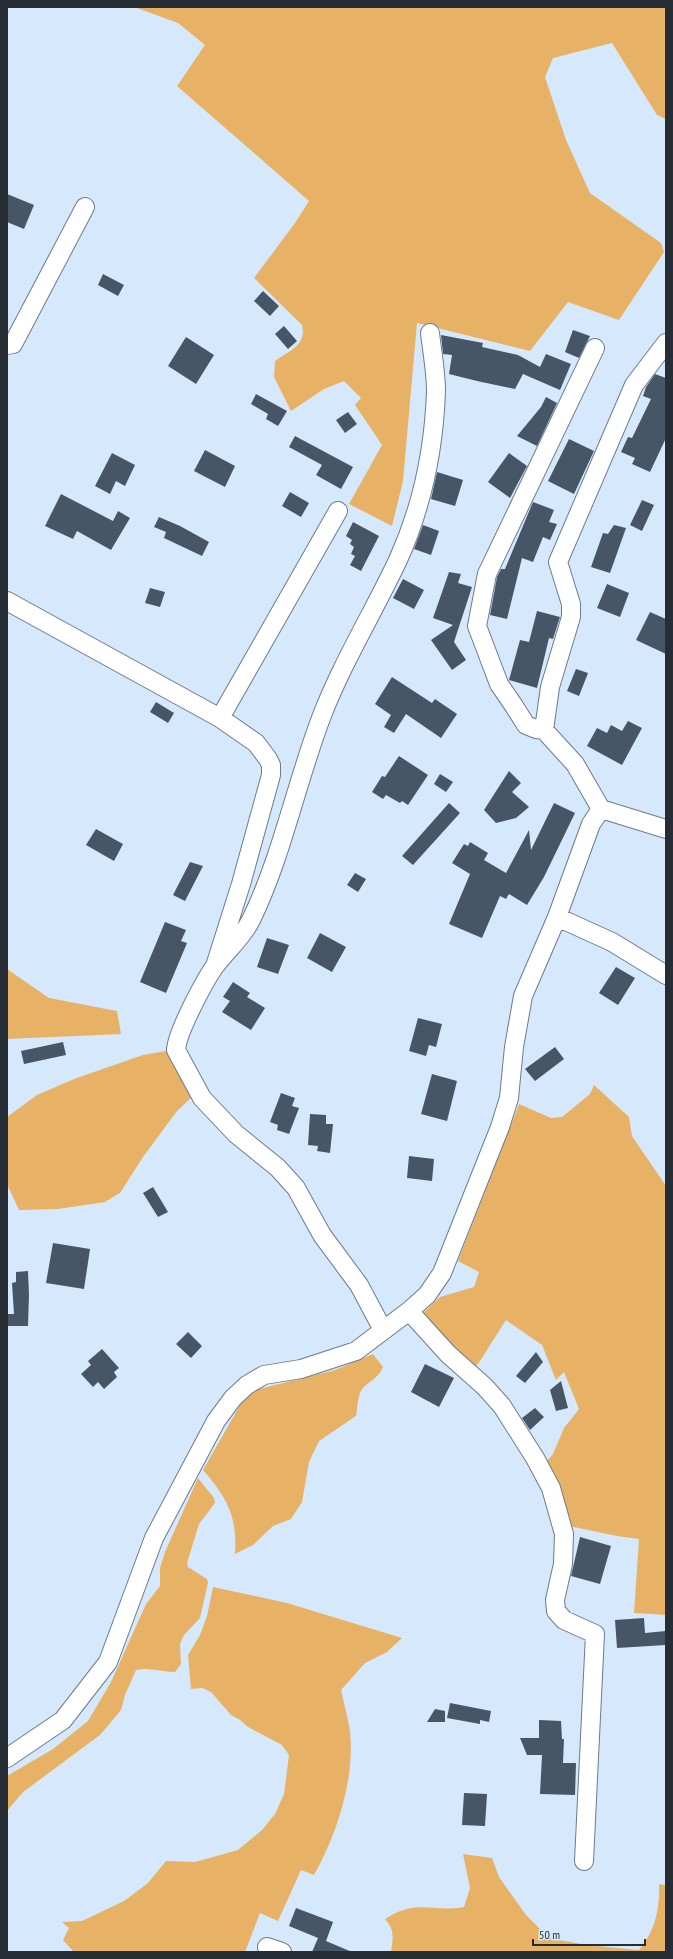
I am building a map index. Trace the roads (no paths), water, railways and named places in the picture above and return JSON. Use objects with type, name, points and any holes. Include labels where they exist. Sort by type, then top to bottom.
[{"type":"street","points":[[7,345],[13,344],[85,207]]},
{"type":"street","points":[[215,966],[240,938],[251,920],[267,880],[321,718],[339,676],[398,560],[414,520],[430,458],[436,389],[430,332]]},
{"type":"street","points":[[544,730],[550,687],[571,617],[571,604],[558,562],[634,385],[666,342]]},
{"type":"street","points":[[595,348],[487,574],[477,626],[499,684],[526,725],[544,730],[575,764],[601,809],[666,829]]},
{"type":"street","points":[[220,718],[338,511]]},
{"type":"street","points":[[7,601],[220,718],[256,743],[265,754],[271,765],[271,776],[242,884],[215,966],[179,1035],[176,1050],[202,1098],[236,1134],[278,1168],[296,1188],[322,1235],[359,1285],[383,1330]]},
{"type":"street","points":[[7,1758],[63,1720],[108,1662],[154,1538],[216,1421],[233,1398],[247,1385],[264,1375],[301,1369],[356,1351],[410,1311],[427,1294],[442,1273],[500,1127],[509,1098],[514,1047],[523,996],[557,917],[591,824],[601,809]]},
{"type":"street","points":[[557,917],[612,942],[666,975]]},
{"type":"street","points":[[410,1311],[448,1354],[485,1387],[502,1406],[535,1458],[551,1488],[564,1534],[563,1564],[555,1600],[556,1611],[564,1620],[595,1634],[584,1861]]}]
